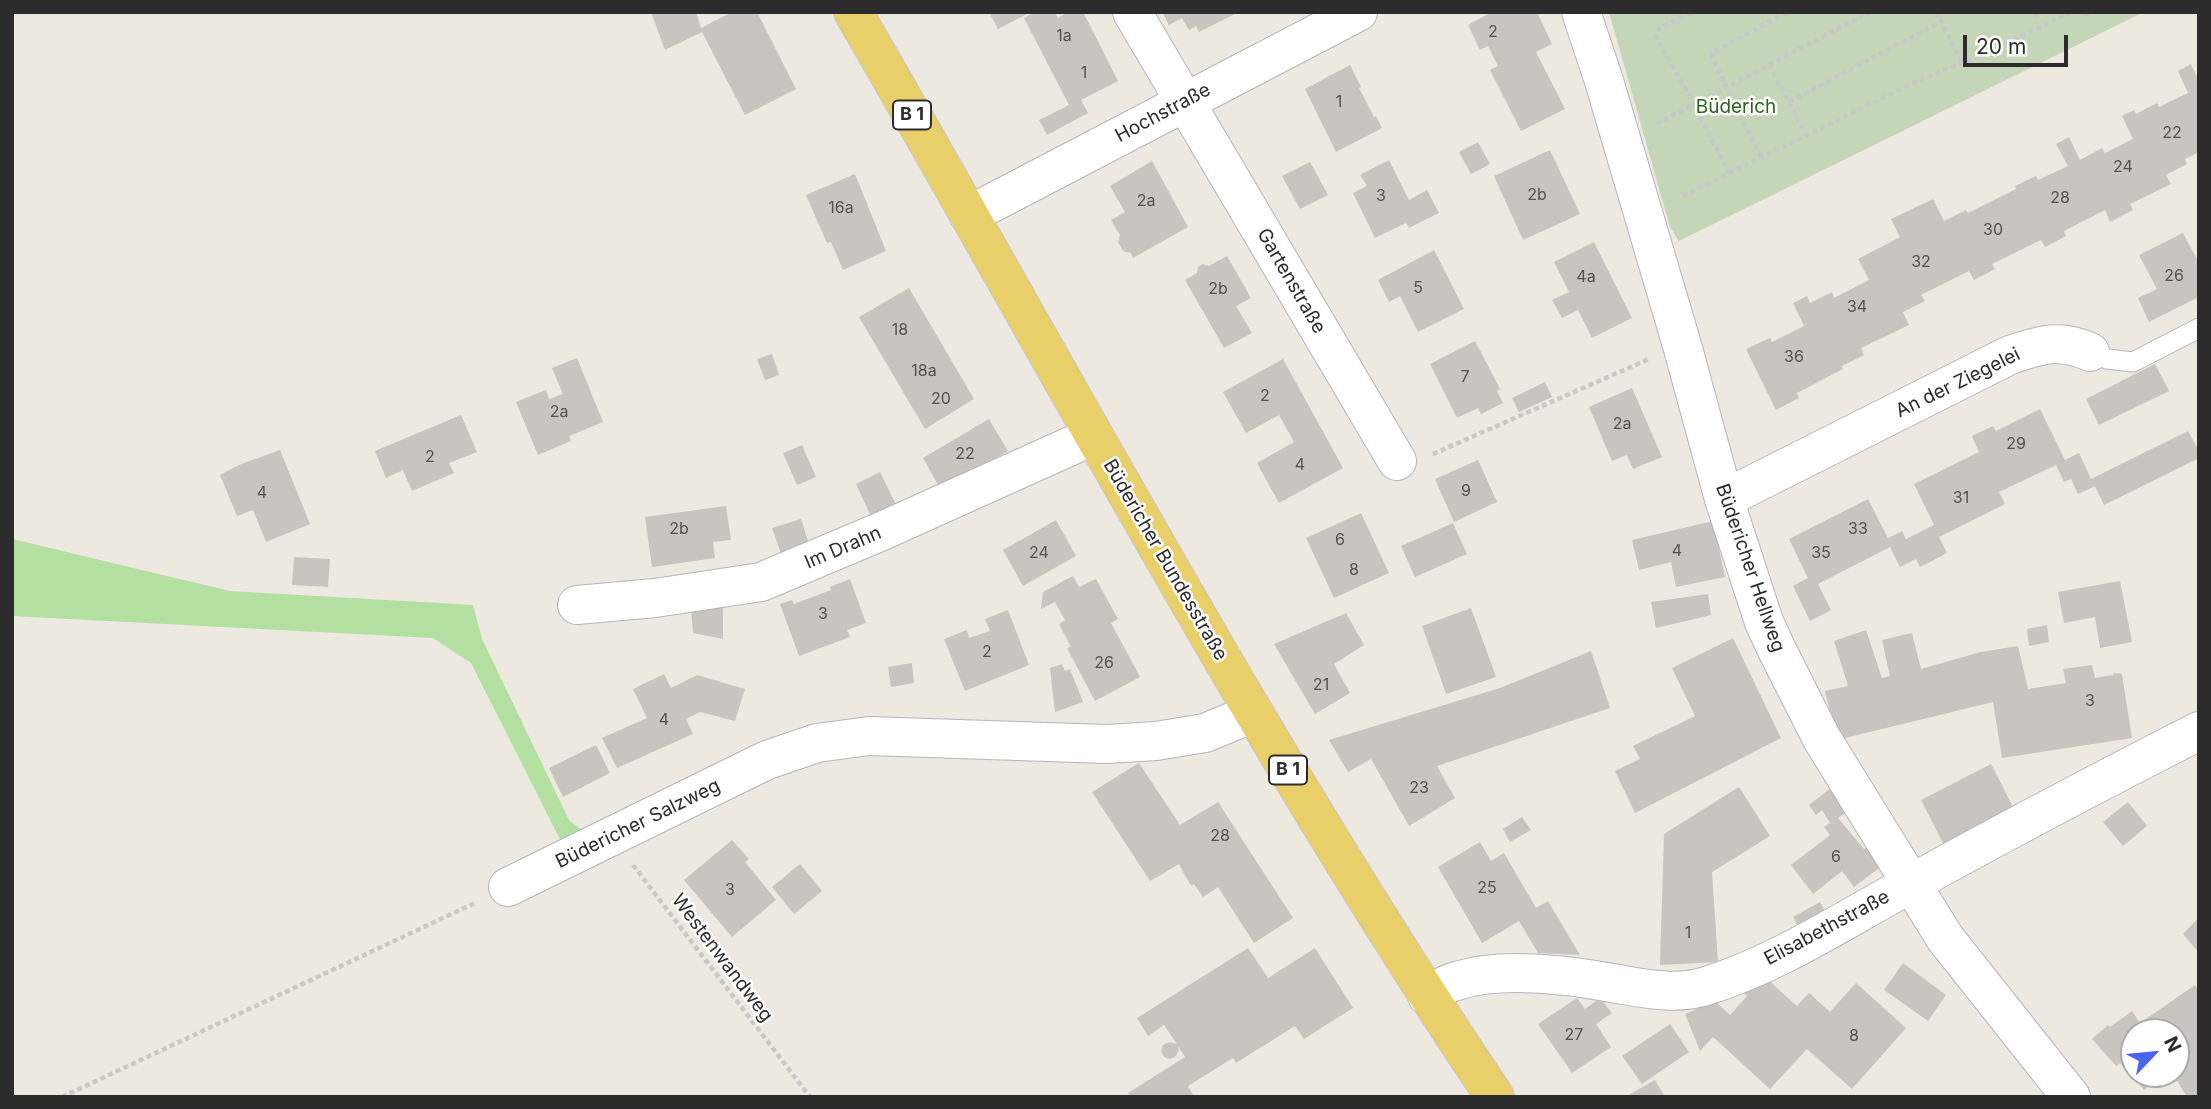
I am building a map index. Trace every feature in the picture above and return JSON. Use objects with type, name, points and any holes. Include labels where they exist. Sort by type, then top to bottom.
[{"type":"main road","name":"Büdericher Bundesstraße","points":[[853,12],[1252,713],[1427,996],[1494,1097]]},
{"type":"street","name":"Gartenstraße","points":[[1132,12],[1397,461]]},
{"type":"street","name":"Hochstraße","points":[[969,215],[1358,12]]},
{"type":"street","name":"Büdericher Hellweg","points":[[1581,12],[1682,345],[1724,499],[1765,622],[1822,739],[1945,938],[2071,1097]]},
{"type":"street","name":"An der Ziegelei","points":[[1724,499],[2010,355],[2033,347],[2063,343],[2090,352]]},
{"type":"street","name":"Im Drahn","points":[[577,605],[655,598],[761,582],[872,536],[1093,436]]},
{"type":"street","name":"Büdericher Salzweg","points":[[508,887],[767,760],[817,743],[869,736],[1107,744],[1156,741],[1206,733],[1252,713]]},
{"type":"street","name":"Elisabethstraße","points":[[1427,996],[1459,980],[1493,974],[1555,975],[1663,991],[1690,990],[1727,978],[1814,937],[2081,791],[2199,731]]},
{"type":"lane","name":"An der Ziegelei","points":[[2090,352],[2108,359],[2133,362],[2199,328]]},
{"type":"path","points":[[1691,12],[1659,29],[1656,37],[1729,173]]},
{"type":"path","points":[[1761,157],[1712,57],[1712,52],[1787,12]]},
{"type":"path","points":[[1647,129],[1870,12]]},
{"type":"path","points":[[1936,12],[1962,62]]},
{"type":"path","points":[[2033,16],[2041,12]]},
{"type":"path","points":[[1684,196],[1909,85],[2071,12]]},
{"type":"path","points":[[2085,12],[2094,12]]},
{"type":"path","points":[[1788,102],[1941,22]]},
{"type":"path","points":[[1769,65],[1806,135]]},
{"type":"path","points":[[1397,461],[1435,454],[1648,360]]},
{"type":"path","name":"Westenwandweg","points":[[612,837],[810,1097]]},
{"type":"path","points":[[62,1097],[508,887]]},
{"type":"green space","name":"Büderich","points":[[1609,12],[2144,12],[1679,241],[1670,227]]},
{"type":"green space","points":[[12,539],[230,591],[473,605],[482,639],[569,820],[593,839],[566,851],[471,663],[433,638],[12,616]]},
{"type":"building","points":[[651,12],[696,12],[701,28],[732,12],[757,12],[796,89],[745,115],[702,32],[665,50]]},
{"type":"building","points":[[989,12],[1031,12],[998,29]]},
{"type":"building","points":[[1035,12],[1055,12],[1058,18],[1068,12],[1083,12],[1118,81],[1081,100],[1088,113],[1047,135],[1039,120],[1069,105],[1024,18]]},
{"type":"building","points":[[1162,12],[1239,12],[1199,32],[1196,26],[1189,30],[1182,18],[1169,25]]},
{"type":"building","points":[[1487,12],[1537,12],[1552,44],[1536,52],[1565,109],[1521,131],[1490,70],[1498,66],[1488,46],[1480,50],[1468,25],[1488,14]]},
{"type":"building","points":[[2191,64],[2199,81],[2199,152],[2185,159],[2187,164],[2166,175],[2171,184],[2130,204],[2133,210],[2110,222],[2105,210],[2064,231],[2066,236],[2045,247],[2041,240],[1992,264],[1995,269],[1974,280],[1969,271],[1921,295],[1925,301],[1903,312],[1909,325],[1861,348],[1864,355],[1797,393],[1799,398],[1776,410],[1746,349],[1770,338],[1772,342],[1804,326],[1793,303],[1807,296],[1810,303],[1832,292],[1834,298],[1869,280],[1858,259],[1900,237],[1891,219],[1933,199],[1944,221],[1966,210],[1968,213],[2036,176],[2038,180],[2068,166],[2056,144],[2069,137],[2080,160],[2102,148],[2105,153],[2133,139],[2122,116],[2134,110],[2136,114],[2157,103],[2159,107],[2188,93],[2178,71]]},
{"type":"building","points":[[1350,65],[1361,87],[1359,88],[1382,128],[1336,152],[1305,89]]},
{"type":"building","points":[[1478,142],[1490,164],[1471,174],[1459,152]]},
{"type":"building","points":[[1550,150],[1580,214],[1523,240],[1494,176]]},
{"type":"building","points":[[1389,160],[1409,200],[1427,190],[1439,213],[1409,228],[1406,223],[1375,238],[1353,193],[1367,186],[1360,175]]},
{"type":"building","points":[[1152,161],[1188,227],[1133,258],[1131,253],[1123,251],[1118,242],[1120,235],[1111,220],[1125,212],[1110,186]]},
{"type":"building","points":[[1310,162],[1328,195],[1300,209],[1282,176]]},
{"type":"building","points":[[855,174],[886,251],[843,270],[831,242],[827,243],[806,195]]},
{"type":"building","points":[[2183,233],[2199,263],[2199,297],[2149,322],[2138,298],[2157,289],[2139,255]]},
{"type":"building","points":[[1594,242],[1632,318],[1592,338],[1578,310],[1562,318],[1552,300],[1569,292],[1554,262]]},
{"type":"building","points":[[1434,250],[1464,309],[1418,332],[1400,296],[1389,302],[1378,280]]},
{"type":"building","points":[[1227,256],[1251,298],[1236,306],[1252,333],[1224,348],[1185,280],[1197,273],[1198,267],[1203,264],[1209,266]]},
{"type":"building","points":[[909,288],[974,399],[925,429],[859,317]]},
{"type":"building","points":[[1475,341],[1500,389],[1497,391],[1503,403],[1481,414],[1478,408],[1457,418],[1430,364]]},
{"type":"building","points":[[772,354],[779,375],[765,380],[757,359]]},
{"type":"building","points":[[577,358],[603,422],[569,436],[571,441],[538,455],[516,402],[546,390],[549,399],[563,394],[552,368]]},
{"type":"building","points":[[1283,359],[1343,468],[1279,503],[1257,463],[1294,442],[1279,415],[1246,433],[1223,392]]},
{"type":"building","points":[[2155,364],[2169,391],[2099,425],[2086,399]]},
{"type":"building","points":[[1545,382],[1552,397],[1519,412],[1512,398]]},
{"type":"building","points":[[1632,388],[1662,457],[1633,469],[1627,455],[1612,461],[1589,407]]},
{"type":"building","points":[[2040,409],[2065,460],[2079,453],[2091,479],[2188,431],[2199,451],[2199,458],[2104,505],[2095,486],[2078,494],[2071,479],[2064,482],[2056,465],[1999,492],[2005,504],[1939,537],[1947,553],[1920,567],[1916,559],[1900,567],[1890,547],[1818,584],[1831,610],[1810,621],[1793,586],[1808,578],[1789,539],[1868,499],[1888,538],[1902,531],[1906,539],[1934,525],[1914,484],[1979,452],[1972,436],[1993,426],[1996,431]]},
{"type":"building","points":[[461,415],[477,452],[449,463],[454,473],[412,491],[403,470],[386,478],[375,451]]},
{"type":"building","points":[[989,419],[1008,451],[941,490],[923,458]]},
{"type":"building","points":[[802,445],[816,477],[797,485],[783,453]]},
{"type":"building","points":[[280,450],[310,524],[266,542],[253,510],[237,516],[220,475]]},
{"type":"building","points":[[1478,460],[1497,502],[1454,522],[1435,479]]},
{"type":"building","points":[[880,472],[897,507],[872,519],[856,484]]},
{"type":"building","points":[[726,506],[731,540],[713,542],[715,558],[652,567],[645,517]]},
{"type":"building","points":[[1361,513],[1389,573],[1334,598],[1306,538]]},
{"type":"building","points":[[801,519],[809,544],[781,554],[772,528]]},
{"type":"building","points":[[1056,520],[1076,556],[1023,586],[1003,550]]},
{"type":"building","points":[[1713,521],[1725,577],[1676,587],[1671,562],[1639,570],[1632,540]]},
{"type":"building","points":[[1453,523],[1467,554],[1415,577],[1401,546]]},
{"type":"building","points":[[294,557],[330,559],[328,587],[292,585]]},
{"type":"building","points":[[1073,576],[1079,587],[1096,579],[1118,619],[1111,623],[1140,677],[1095,701],[1067,648],[1071,647],[1059,624],[1065,620],[1055,602],[1041,609],[1043,592]]},
{"type":"building","points":[[850,579],[866,623],[847,630],[850,637],[799,656],[780,604],[792,600],[794,604],[831,590],[830,587]]},
{"type":"building","points":[[2120,581],[2132,642],[2100,648],[2095,617],[2064,623],[2058,592]]},
{"type":"building","points":[[1708,594],[1711,615],[1656,628],[1651,602]]},
{"type":"building","points":[[723,606],[723,639],[693,633],[691,608]]},
{"type":"building","points":[[1471,608],[1496,677],[1446,694],[1422,626]]},
{"type":"building","points":[[1008,610],[1029,665],[965,691],[944,639],[967,630],[969,638],[990,631],[985,619]]},
{"type":"building","points":[[1346,613],[1364,645],[1334,664],[1350,693],[1315,714],[1274,644]]},
{"type":"building","points":[[2047,625],[2049,642],[2029,646],[2027,629]]},
{"type":"building","points":[[1866,630],[1882,678],[1890,676],[1882,640],[1912,633],[1921,669],[1981,652],[2018,646],[2028,689],[2066,683],[2063,669],[2092,665],[2095,678],[2114,673],[2122,674],[2132,738],[2002,758],[1993,702],[1837,740],[1825,691],[1848,686],[1834,641]]},
{"type":"building","points":[[1733,638],[1781,738],[1635,813],[1615,771],[1640,759],[1633,746],[1695,716],[1672,668]]},
{"type":"building","points":[[1591,651],[1610,708],[1437,766],[1455,798],[1409,826],[1371,759],[1348,772],[1329,740],[1500,688]]},
{"type":"building","points":[[912,663],[914,683],[891,687],[888,667]]},
{"type":"building","points":[[1062,664],[1065,671],[1070,669],[1083,702],[1055,712],[1050,668]]},
{"type":"building","points":[[664,674],[671,688],[697,675],[745,689],[735,721],[700,712],[686,719],[693,734],[617,768],[602,738],[647,718],[633,689]]},
{"type":"building","points":[[596,745],[610,773],[563,797],[549,768]]},
{"type":"building","points":[[1139,763],[1180,825],[1218,802],[1293,918],[1254,943],[1218,887],[1203,897],[1194,884],[1192,886],[1188,881],[1179,864],[1150,881],[1092,792]]},
{"type":"building","points":[[1991,764],[2014,809],[1944,845],[1921,800]]},
{"type":"building","points":[[1835,785],[1851,809],[1838,818],[1864,849],[1874,843],[1887,862],[1854,887],[1842,871],[1813,894],[1791,865],[1830,835],[1824,827],[1830,823],[1822,810],[1816,815],[1809,805]]},
{"type":"building","points":[[1739,787],[1770,836],[1712,872],[1718,962],[1660,965],[1664,834]]},
{"type":"building","points":[[2128,802],[2147,826],[2123,846],[2103,822]]},
{"type":"building","points":[[1522,817],[1531,830],[1510,842],[1503,829]]},
{"type":"building","points":[[732,840],[749,859],[745,862],[776,900],[732,937],[684,880]]},
{"type":"building","points":[[1480,842],[1491,861],[1504,853],[1536,908],[1548,901],[1580,955],[1538,953],[1519,921],[1482,943],[1438,867]]},
{"type":"building","points":[[800,864],[822,891],[794,914],[772,887]]},
{"type":"building","points":[[1820,902],[1828,916],[1800,930],[1793,917]]},
{"type":"building","points":[[2199,917],[2199,953],[2183,934]]},
{"type":"building","points":[[1248,948],[1268,978],[1315,948],[1353,1008],[1304,1039],[1295,1026],[1236,1063],[1233,1058],[1188,1086],[1194,1097],[1130,1097],[1128,1093],[1185,1057],[1178,1046],[1176,1056],[1170,1059],[1164,1057],[1161,1051],[1163,1045],[1169,1042],[1177,1044],[1164,1025],[1148,1036],[1137,1018]]},
{"type":"building","points":[[1903,963],[1946,995],[1928,1021],[1884,990]]},
{"type":"building","points":[[1766,978],[1797,1006],[1809,993],[1830,1012],[1856,983],[1906,1028],[1852,1089],[1807,1049],[1770,1089],[1713,1037],[1700,1051],[1685,1014],[1715,1001],[1730,1015],[1747,996],[1741,990]]},
{"type":"building","points":[[2195,985],[2199,991],[2199,1097],[2187,1097],[2182,1088],[2190,1088],[2190,1018],[2147,1018]]},
{"type":"building","points":[[1577,998],[1585,1009],[1600,998],[1612,1013],[1596,1024],[1611,1047],[1572,1073],[1538,1024]]},
{"type":"building","points":[[2132,1011],[2137,1018],[2122,1018]]},
{"type":"building","points":[[2120,1020],[2120,1063],[2116,1066],[2092,1039],[2108,1025],[2110,1027]]},
{"type":"building","points":[[1670,1024],[1689,1052],[1642,1084],[1622,1056]]},
{"type":"building","points":[[1655,1080],[1665,1097],[1625,1097]]}]
